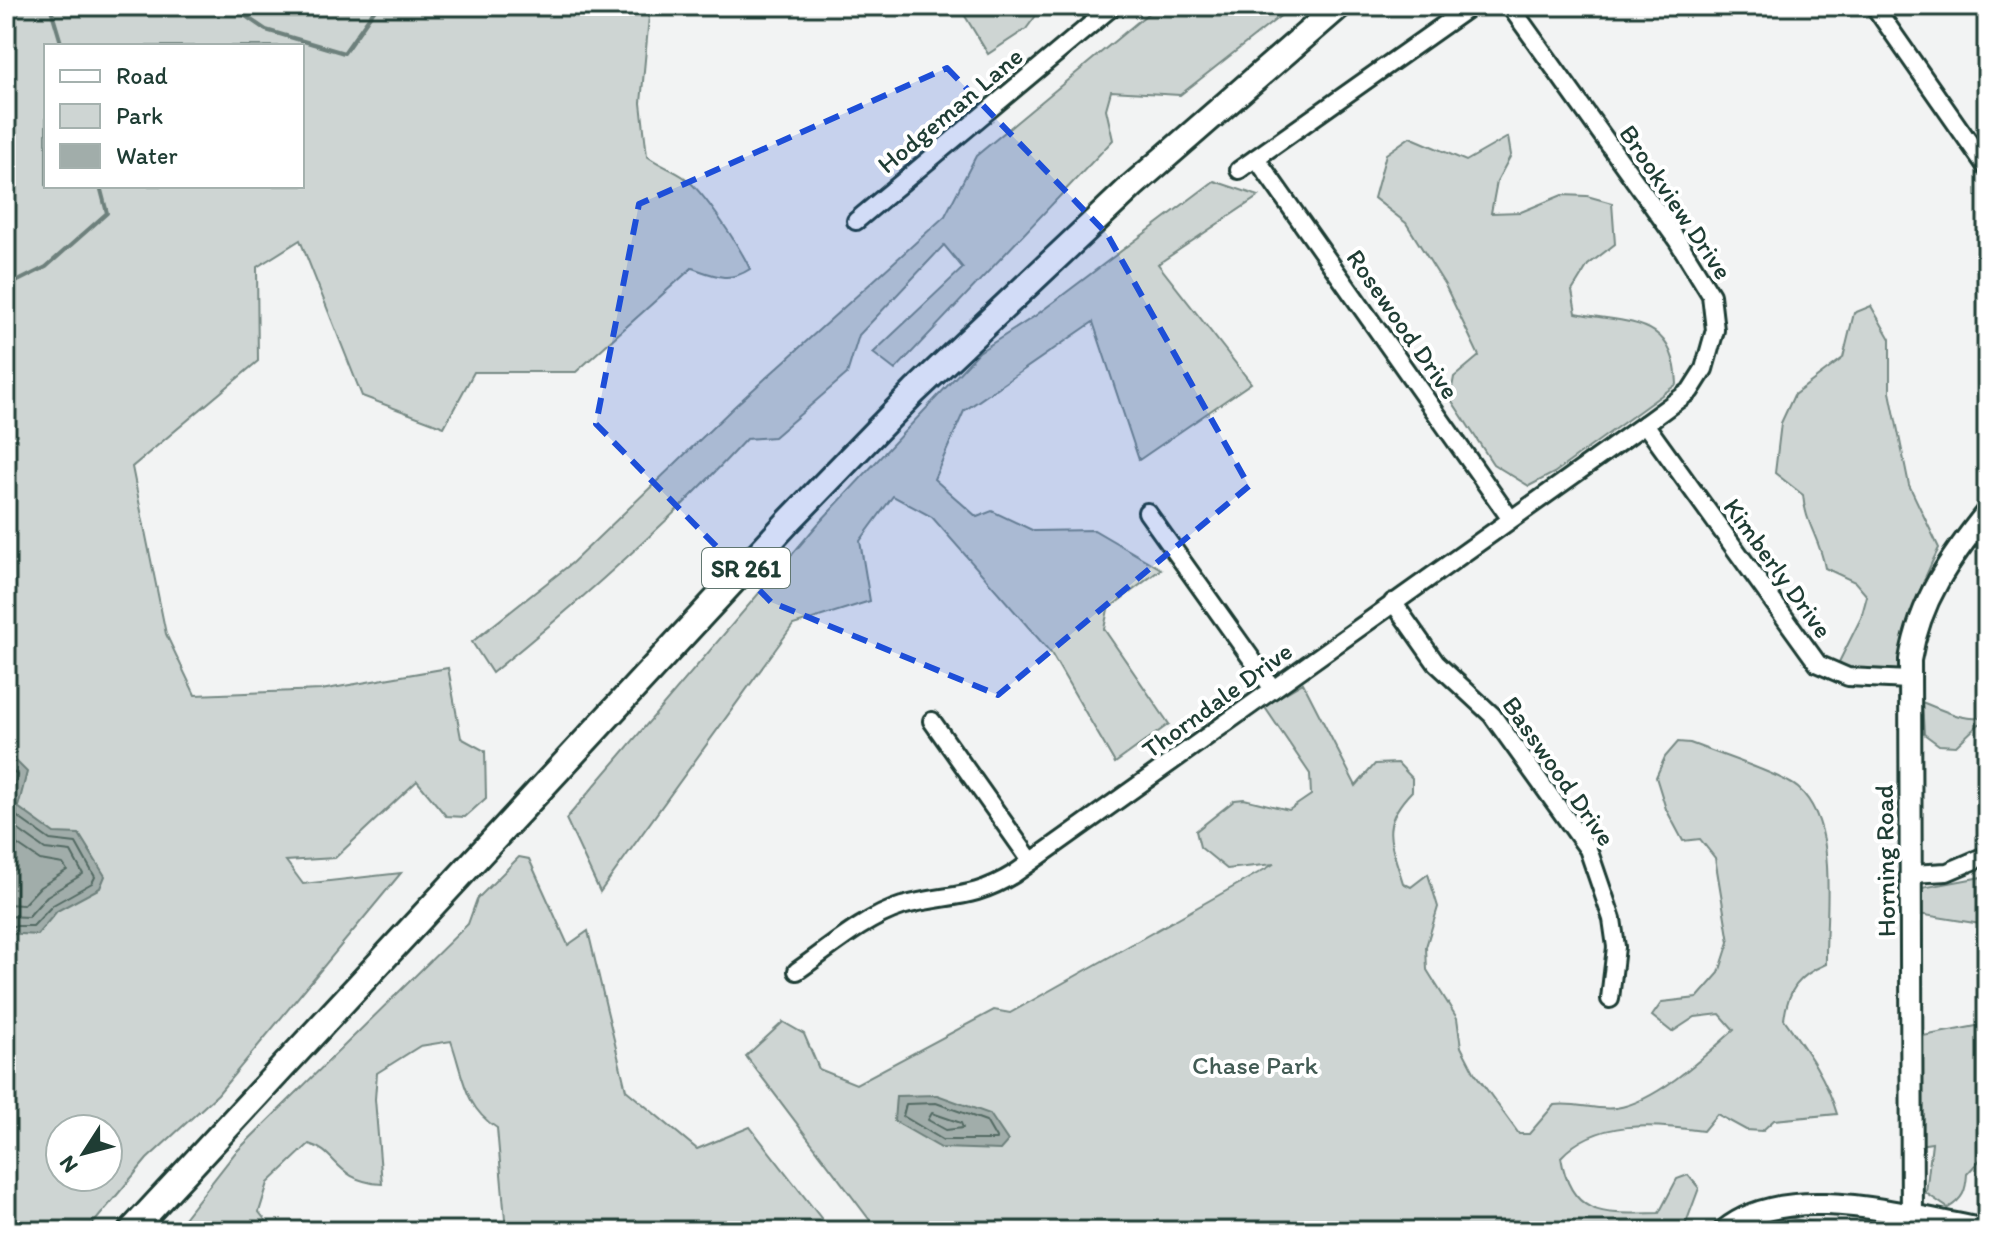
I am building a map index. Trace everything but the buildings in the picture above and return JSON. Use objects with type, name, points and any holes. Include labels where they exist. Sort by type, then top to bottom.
[{"type":"main road","name":"SR 261","points":[[131,1231],[788,522],[915,391],[1132,186],[1339,6]]},
{"type":"street","name":"Hodgeman Lane","points":[[856,221],[1113,6]]},
{"type":"street","points":[[1239,170],[1471,6]]},
{"type":"street","name":"Brookview Drive","points":[[1510,6],[1677,240],[1711,295],[1715,330],[1704,369],[1690,391],[1645,424]]},
{"type":"street","points":[[1874,6],[1987,168]]},
{"type":"street","name":"Rosewood Drive","points":[[1256,158],[1510,518]]},
{"type":"street","name":"Thorndale Drive","points":[[797,971],[886,913],[913,904],[977,894],[1031,861],[1645,424]]},
{"type":"street","name":"Kimberly Drive","points":[[1645,424],[1818,664],[1848,677],[1909,680]]},
{"type":"street","points":[[1147,512],[1273,689]]},
{"type":"street","name":"Horning Road","points":[[1912,1224],[1909,680],[1914,640],[1932,589],[1948,560],[1987,512]]},
{"type":"street","name":"Basswood Drive","points":[[1393,602],[1436,663],[1492,715],[1588,849],[1612,919],[1616,947],[1610,999]]},
{"type":"street","points":[[932,721],[1031,861]]},
{"type":"street","points":[[1911,874],[1947,872],[1987,855]]},
{"type":"street","points":[[1724,1231],[1758,1210],[1805,1201],[1912,1224],[1987,1230]]},
{"type":"highlighted area","points":[[947,68],[1107,234],[1249,486],[998,695],[771,602],[596,424],[639,204]]},
{"type":"green space","points":[[6,6],[650,6],[641,103],[647,156],[693,185],[721,220],[750,269],[728,277],[692,268],[576,372],[474,372],[444,427],[362,396],[300,240],[257,267],[258,361],[132,467],[166,634],[195,695],[321,690],[448,668],[461,738],[485,751],[486,798],[465,817],[446,816],[417,781],[335,858],[286,861],[303,884],[401,873],[218,1094],[147,1159],[124,1187],[124,1113],[44,1113],[44,1193],[119,1193],[87,1231],[6,1231]]},
{"type":"green space","points":[[959,6],[1043,6],[1026,29],[988,54]]},
{"type":"green space","points":[[1157,6],[1293,6],[1180,95],[1111,91],[1106,109],[1113,140],[895,370],[873,353],[963,268],[944,245],[859,335],[847,374],[774,437],[746,439],[624,560],[492,673],[472,642],[572,563],[735,406],[945,216],[976,156]]},
{"type":"green space","points":[[1410,137],[1466,161],[1508,137],[1511,155],[1497,181],[1491,213],[1521,212],[1562,195],[1587,196],[1612,203],[1615,244],[1588,265],[1572,291],[1576,313],[1645,327],[1667,345],[1674,362],[1677,384],[1554,473],[1529,486],[1493,464],[1450,398],[1454,377],[1479,356],[1445,285],[1406,223],[1374,198],[1386,154]]},
{"type":"green space","points":[[1214,181],[1259,196],[1158,264],[1251,383],[1139,460],[1093,322],[964,411],[934,479],[977,517],[992,511],[1034,531],[1094,530],[1161,569],[1108,609],[1104,629],[1169,724],[1115,763],[1051,653],[932,517],[893,496],[860,541],[870,601],[793,625],[600,892],[566,819],[818,524],[979,352],[1035,316]]},
{"type":"green space","points":[[1871,306],[1890,339],[1890,392],[1909,485],[1939,548],[1915,607],[1903,670],[1863,679],[1839,662],[1861,618],[1867,596],[1855,582],[1825,568],[1803,495],[1775,473],[1781,423],[1794,395],[1843,358],[1854,313]]},
{"type":"green space","name":"Chase Park","points":[[1303,683],[1356,786],[1375,764],[1398,763],[1412,778],[1412,791],[1395,814],[1390,834],[1403,883],[1411,887],[1428,874],[1438,907],[1426,947],[1427,970],[1457,1018],[1461,1047],[1474,1072],[1519,1134],[1529,1134],[1554,1105],[1616,1108],[1647,1097],[1679,1076],[1734,1030],[1720,1014],[1695,1017],[1672,1032],[1652,1016],[1662,1002],[1697,998],[1719,973],[1729,942],[1715,858],[1700,839],[1683,841],[1666,809],[1656,777],[1665,757],[1678,742],[1690,743],[1763,770],[1798,788],[1811,804],[1825,846],[1828,895],[1826,964],[1796,985],[1788,1000],[1784,1019],[1821,1076],[1837,1114],[1774,1120],[1762,1131],[1746,1130],[1717,1114],[1703,1131],[1627,1127],[1591,1136],[1561,1157],[1573,1192],[1582,1202],[1607,1212],[1659,1213],[1677,1179],[1688,1175],[1699,1188],[1683,1231],[878,1231],[746,1056],[783,1022],[804,1034],[819,1069],[856,1084],[994,1010],[1010,1013],[1274,864],[1227,869],[1200,847],[1196,831],[1235,800],[1244,799],[1289,810],[1311,795],[1310,774],[1264,706]]},
{"type":"green space","points":[[1922,702],[1963,717],[1987,716],[1987,724],[1979,724],[1956,746],[1939,745],[1924,734]]},
{"type":"green space","points":[[519,857],[529,859],[568,945],[588,931],[626,1090],[697,1149],[750,1127],[831,1231],[506,1231],[497,1128],[486,1120],[471,1100],[451,1041],[420,1046],[377,1073],[375,1099],[382,1184],[355,1178],[326,1153],[309,1144],[268,1183],[259,1212],[274,1231],[174,1231],[235,1153],[468,924],[477,899]]},
{"type":"green space","points":[[1987,876],[1987,925],[1912,913],[1911,890]]},
{"type":"green space","points":[[1987,1024],[1987,1152],[1967,1174],[1965,1190],[1960,1198],[1948,1208],[1926,1193],[1932,1143],[1912,1146],[1912,1038]]},
{"type":"green space","points":[[1783,1217],[1841,1228],[1847,1231],[1751,1231]]},
{"type":"water","points":[[12,757],[27,772],[18,807],[54,833],[79,834],[105,876],[100,888],[57,911],[37,935],[6,933],[6,759]]},
{"type":"water","points":[[937,1095],[990,1114],[1008,1141],[1000,1150],[941,1148],[894,1121],[896,1096]]},
{"type":"waterway","points":[[50,6],[61,44]]},
{"type":"waterway","points":[[231,6],[266,30],[344,53],[377,6]]},
{"type":"waterway","points":[[6,287],[46,267],[107,213],[101,188]]}]
